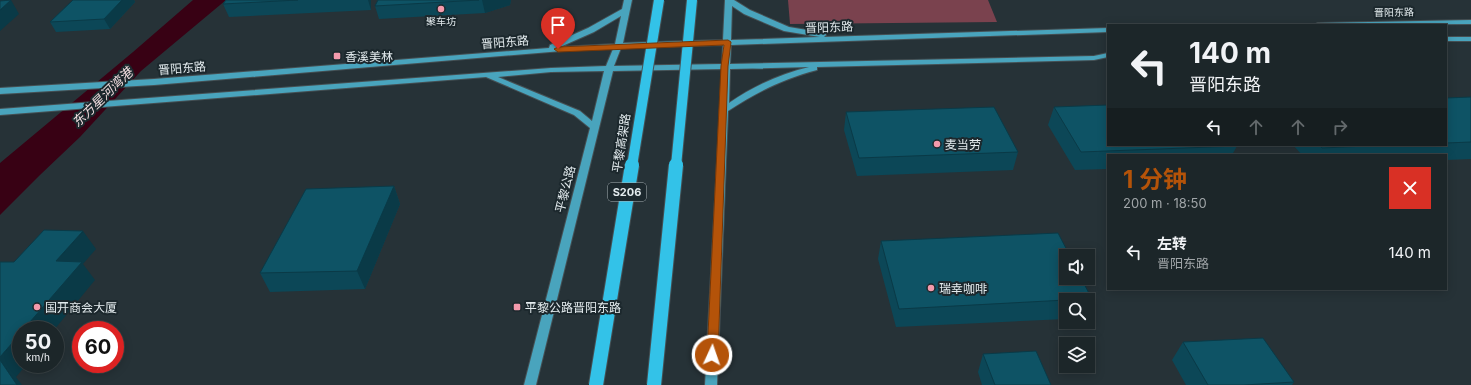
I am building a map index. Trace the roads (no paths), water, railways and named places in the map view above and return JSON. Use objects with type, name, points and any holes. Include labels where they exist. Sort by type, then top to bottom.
[{"type":"highway","name":"平黎高架路","points":[[596,385],[658,0]]},
{"type":"highway","points":[[654,385],[692,0]]},
{"type":"main road","name":"平黎公路","points":[[530,385],[609,69],[618,46],[628,0]]},
{"type":"main road","points":[[728,0],[747,12],[787,29],[840,38]]},
{"type":"main road","points":[[711,385],[725,66],[728,42],[728,0]]},
{"type":"main road","points":[[544,50],[591,30],[626,10]]},
{"type":"main road","name":"晋阳东路","points":[[1369,24],[1471,22]]},
{"type":"main road","name":"晋阳东路","points":[[0,91],[154,82],[544,50],[840,38],[1107,30]]},
{"type":"main road","points":[[1447,39],[1471,38]]},
{"type":"main road","points":[[0,112],[551,70],[1094,58],[1107,55]]},
{"type":"main road","points":[[723,112],[751,92],[792,74],[831,64]]},
{"type":"main road","points":[[487,75],[577,113],[594,127]]},
{"type":"water","name":"东方星河湾港","points":[[193,0],[226,0],[141,71],[80,137],[0,215],[0,163]]},
{"type":"place","name":"聚车坊","points":[[441,9]]},
{"type":"place","name":"香溪美林","points":[[337,56]]},
{"type":"place","name":"麦当劳","points":[[937,144]]},
{"type":"place","name":"瑞幸咖啡","points":[[931,288]]},
{"type":"place","name":"国开商会大厦","points":[[37,307]]},
{"type":"place","name":"平黎公路晋阳东路","points":[[517,307]]}]
